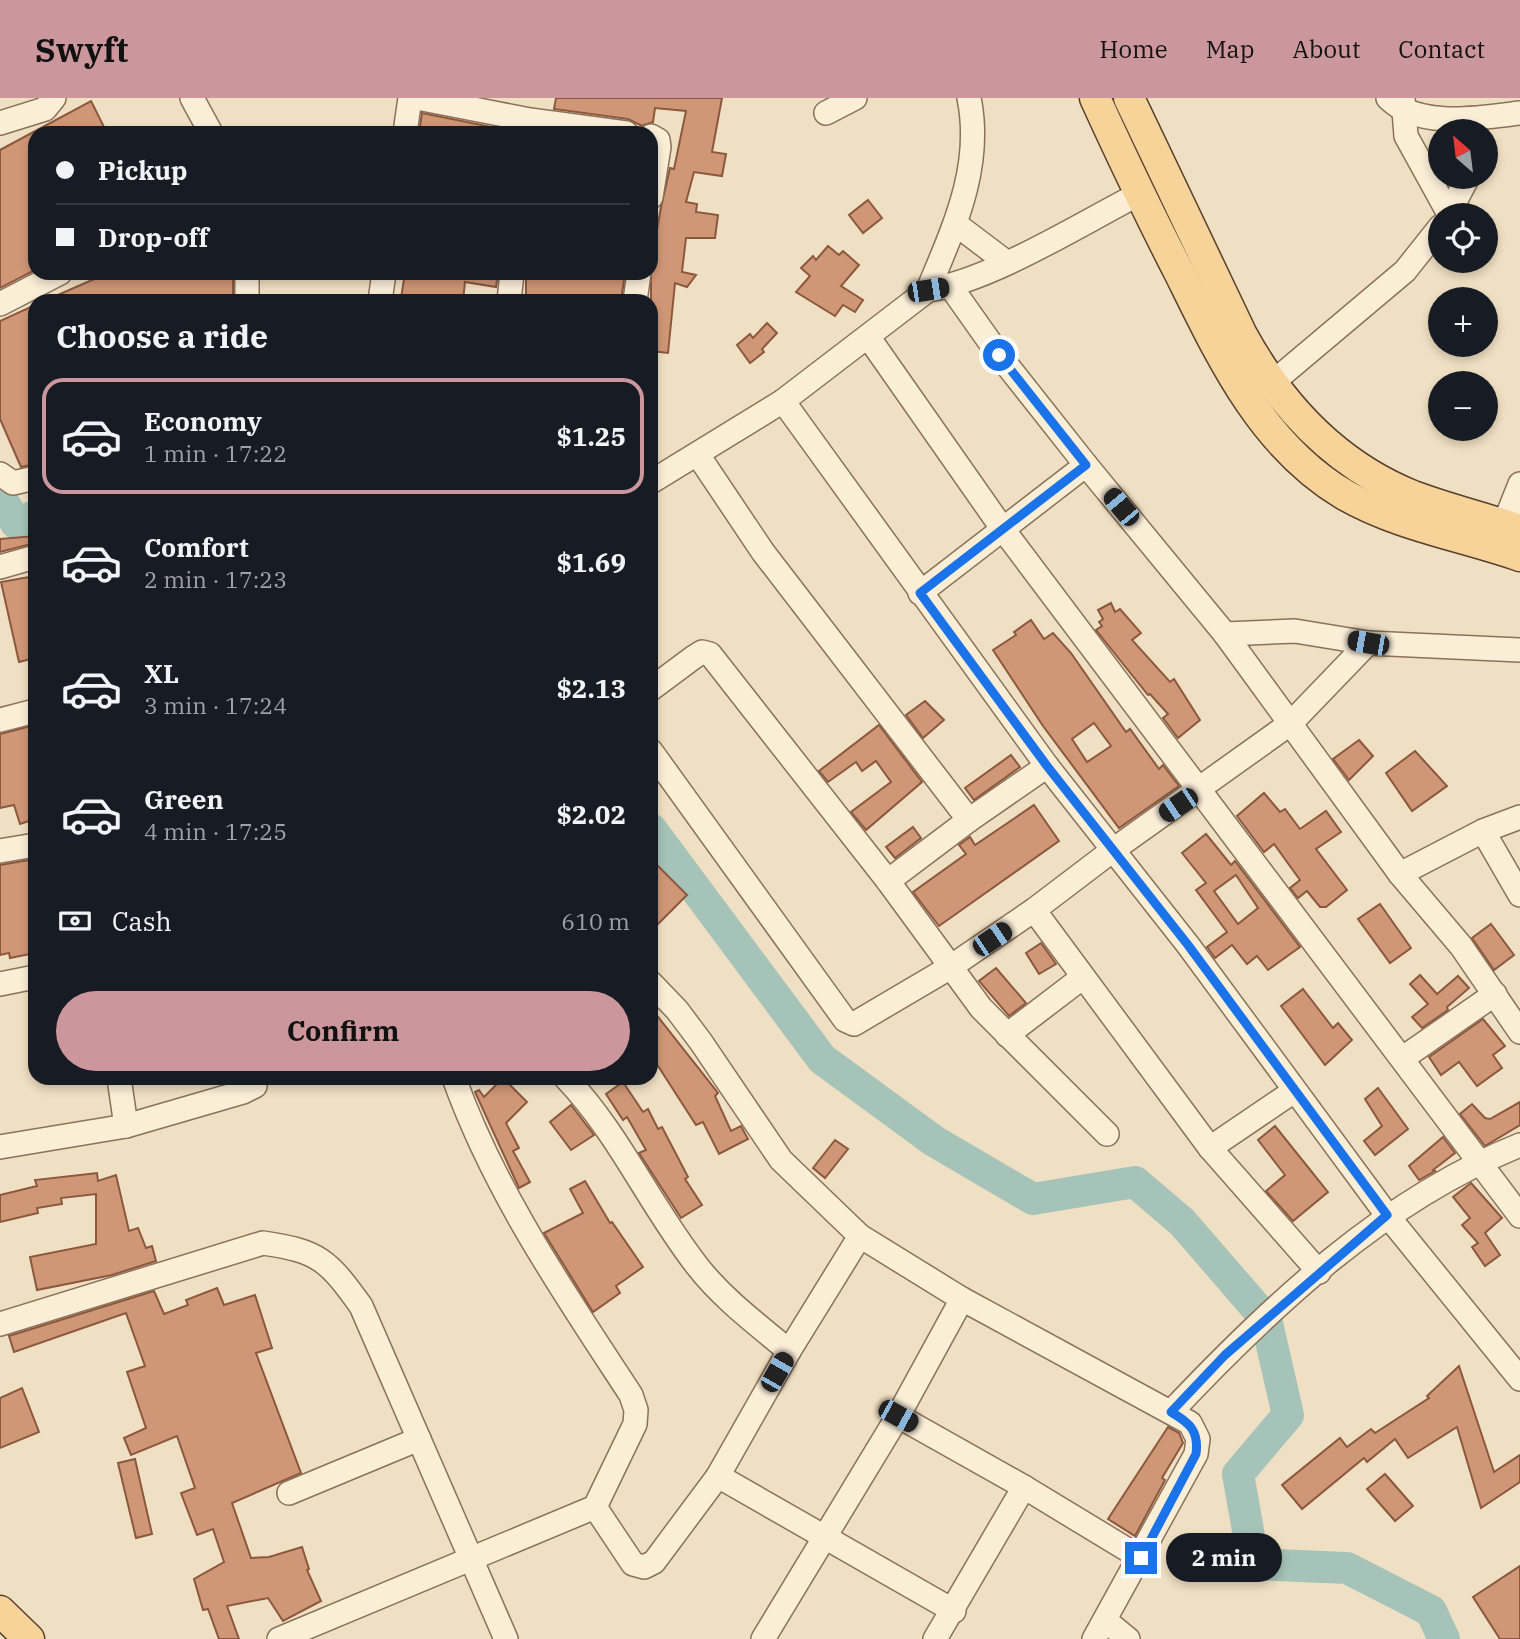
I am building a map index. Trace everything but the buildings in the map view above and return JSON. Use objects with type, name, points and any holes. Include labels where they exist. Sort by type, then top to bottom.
[{"type":"main road","points":[[1094,98],[1218,351],[1272,433],[1298,460],[1347,496],[1430,529],[1520,556]]},
{"type":"main road","points":[[1129,98],[1242,335],[1294,413],[1320,439],[1373,475],[1415,496],[1512,527]]},
{"type":"main road","points":[[0,1611],[29,1639]]},
{"type":"street","points":[[0,123],[45,109],[54,98]]},
{"type":"street","points":[[192,98],[207,126]]},
{"type":"street","points":[[406,126],[410,98]]},
{"type":"street","points":[[417,98],[584,126]]},
{"type":"street","points":[[826,113],[855,98]]},
{"type":"street","points":[[939,288],[973,166],[973,100]]},
{"type":"street","points":[[1438,203],[1406,136],[1397,102],[1474,116],[1520,113]]},
{"type":"street","points":[[658,478],[783,401],[939,288],[1006,262],[1139,194]]},
{"type":"street","points":[[957,225],[1006,262]]},
{"type":"street","points":[[1272,383],[1405,271],[1428,242]]},
{"type":"street","points":[[0,304],[46,280]]},
{"type":"street","points":[[939,288],[999,355],[1225,634],[1401,874],[1461,946],[1520,1032]]},
{"type":"street","points":[[869,338],[1002,528],[1520,1216]]},
{"type":"street","points":[[783,401],[1047,766],[1188,945],[1387,1215],[1520,1379]]},
{"type":"street","points":[[698,455],[763,552],[969,820]]},
{"type":"street","points":[[920,593],[1086,465]]},
{"type":"street","points":[[0,474],[13,483],[28,480]]},
{"type":"street","points":[[1512,527],[1520,484]]},
{"type":"street","points":[[0,567],[28,559]]},
{"type":"street","points":[[1225,634],[1295,631],[1368,643],[1520,650]]},
{"type":"street","points":[[658,761],[845,1020],[854,1024],[949,968],[1034,910],[1113,849],[1200,790],[1291,723],[1368,643]]},
{"type":"street","points":[[658,684],[694,657],[702,653],[710,654],[888,881],[949,968],[1007,1035],[1107,1134]]},
{"type":"street","points":[[0,720],[28,713]]},
{"type":"street","points":[[888,881],[1047,766]]},
{"type":"street","points":[[1401,874],[1483,831],[1520,817]]},
{"type":"street","points":[[1483,831],[1520,895]]},
{"type":"street","points":[[0,851],[28,846]]},
{"type":"street","points":[[1034,910],[1210,1148],[1319,1272]]},
{"type":"street","points":[[1007,1035],[1083,977]]},
{"type":"street","points":[[0,984],[28,978]]},
{"type":"street","points":[[658,991],[677,1010],[701,1042],[781,1160],[860,1236],[962,1299],[1190,1423],[1198,1439],[1196,1454],[1100,1630],[1128,1639]]},
{"type":"street","points":[[1402,1058],[1495,994]]},
{"type":"street","points":[[120,1085],[126,1126]]},
{"type":"street","points":[[0,1147],[126,1126],[243,1092],[254,1085]]},
{"type":"street","points":[[279,1639],[595,1507],[635,1424],[636,1410],[631,1395],[543,1259],[494,1172],[457,1085]]},
{"type":"street","points":[[572,1085],[613,1134],[698,1268],[723,1294],[789,1351]]},
{"type":"street","points":[[1210,1148],[1294,1091]]},
{"type":"street","points":[[1171,1412],[1225,1355],[1387,1215],[1478,1162],[1520,1145]]},
{"type":"street","points":[[595,1507],[633,1564],[645,1567],[654,1562],[718,1476],[789,1351],[860,1236]]},
{"type":"street","points":[[0,1324],[263,1243],[304,1249],[342,1280],[361,1306],[474,1559],[506,1639]]},
{"type":"street","points":[[763,1639],[898,1416],[962,1299]]},
{"type":"street","points":[[898,1416],[1024,1487],[1141,1558]]},
{"type":"street","points":[[289,1493],[419,1439]]},
{"type":"street","points":[[718,1476],[954,1611]]},
{"type":"street","points":[[935,1639],[954,1611],[1024,1487]]},
{"type":"waterway","points":[[0,497],[16,523],[28,519]]},
{"type":"waterway","points":[[658,838],[822,1059],[934,1141],[1033,1199],[1135,1182],[1182,1222],[1266,1319],[1288,1415],[1238,1474],[1254,1564],[1347,1568],[1431,1611],[1444,1639]]},
{"type":"route","points":[[999,355],[1086,465],[920,593],[1047,766],[1188,945],[1387,1215],[1225,1355],[1171,1412],[1190,1423],[1198,1439],[1196,1454],[1141,1558]]}]
